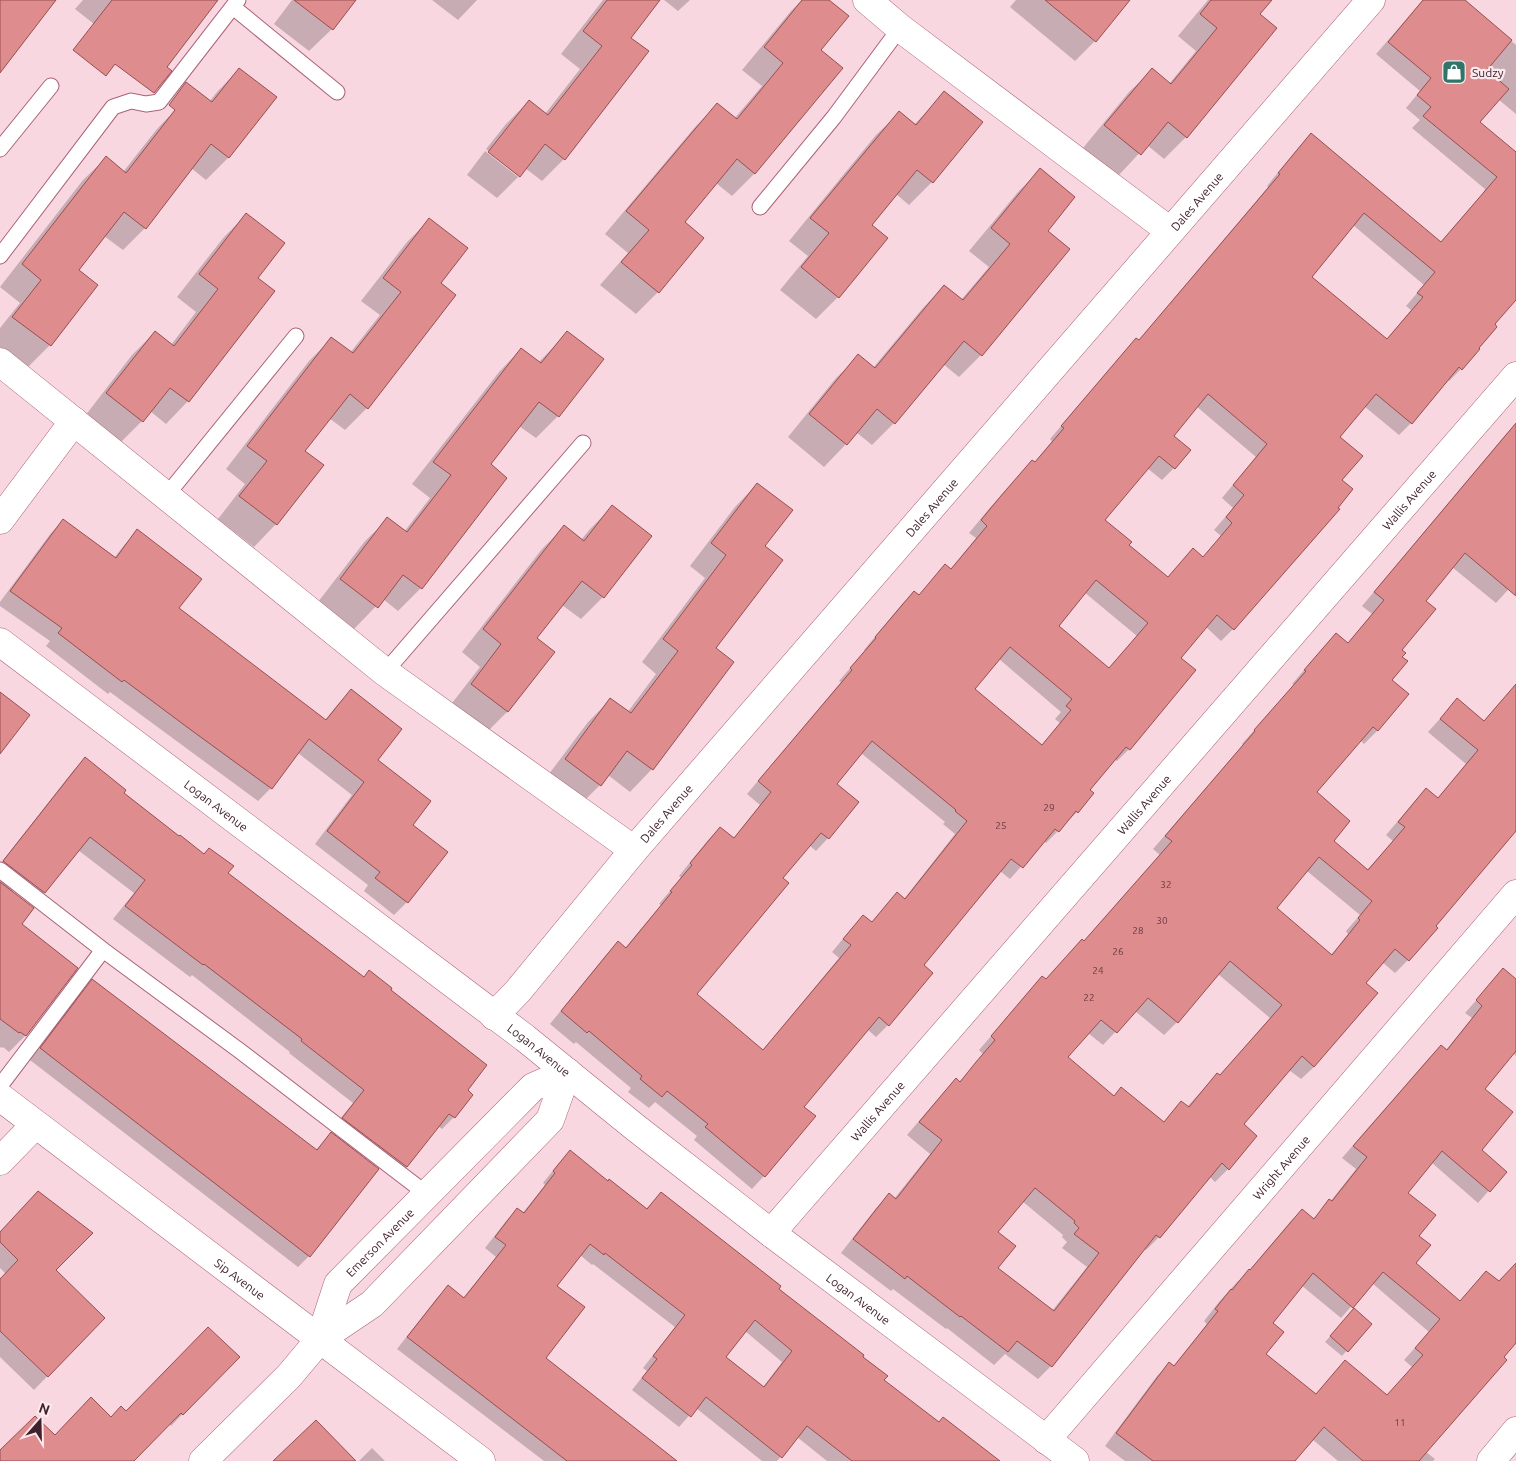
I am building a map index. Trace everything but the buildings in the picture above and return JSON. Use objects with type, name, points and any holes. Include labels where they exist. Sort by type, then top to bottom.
[{"type":"street","points":[[867,0],[900,28],[1170,231]]},
{"type":"street","name":"Dales Avenue","points":[[494,1016],[518,991],[634,850],[1371,0]]},
{"type":"street","points":[[0,362],[385,672],[634,850]]},
{"type":"street","name":"Wallis Avenue","points":[[771,1233],[1516,376]]},
{"type":"street","points":[[0,520],[74,421]]},
{"type":"street","name":"Logan Avenue","points":[[0,642],[525,1038],[771,1233],[1075,1461]]},
{"type":"street","name":"Wright Avenue","points":[[1046,1440],[1516,894]]},
{"type":"street","points":[[320,1338],[372,1304],[550,1120],[567,1072]]},
{"type":"street","name":"Emerson Avenue","points":[[204,1461],[289,1376],[320,1338],[338,1284],[534,1087],[567,1072]]},
{"type":"street","name":"Sip Avenue","points":[[0,1097],[481,1461]]},
{"type":"street","points":[[0,1161],[35,1125]]},
{"type":"street","points":[[1491,1461],[1516,1431]]},
{"type":"lane","points":[[0,256],[113,107],[131,101],[146,104],[159,102],[235,4],[337,92]]},
{"type":"lane","points":[[760,207],[834,117],[900,28]]},
{"type":"lane","points":[[0,149],[50,86]]},
{"type":"lane","points":[[166,496],[296,336]]},
{"type":"lane","points":[[385,672],[583,443]]},
{"type":"lane","points":[[0,870],[428,1195]]},
{"type":"lane","points":[[0,1086],[103,950]]},
{"type":"place","name":"Sudzy","points":[[1454,72]]}]
